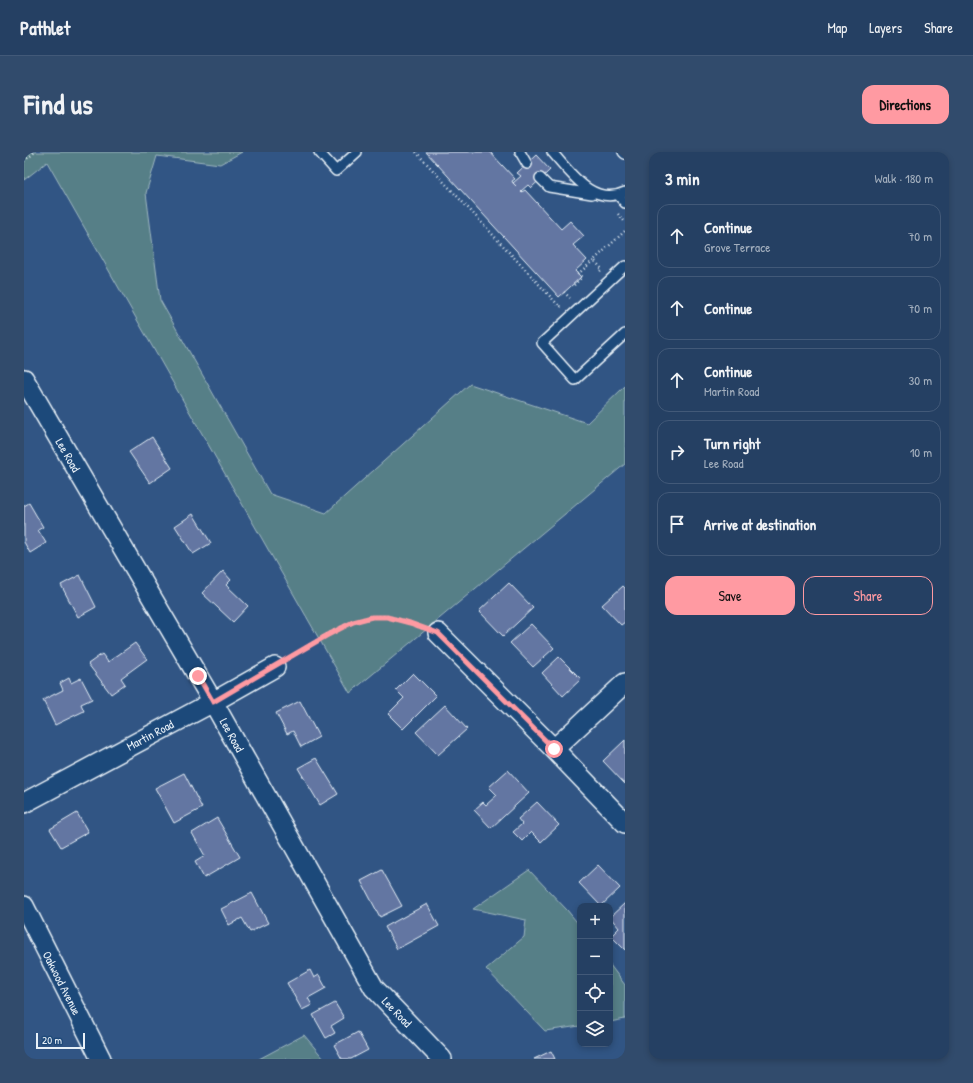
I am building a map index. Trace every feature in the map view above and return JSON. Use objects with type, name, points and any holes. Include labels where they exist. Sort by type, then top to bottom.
[{"type":"street","name":"Lee Road","points":[[24,379],[213,702],[374,988],[442,1059]]},
{"type":"street","points":[[438,633],[554,749],[625,823]]},
{"type":"street","name":"Martin Road","points":[[24,803],[213,702],[275,667]]},
{"type":"street","points":[[554,749],[625,683]]},
{"type":"street","name":"Oakwood Avenue","points":[[24,906],[101,1059]]},
{"type":"lane","points":[[319,152],[336,171],[357,152]]},
{"type":"lane","points":[[520,152],[527,164]]},
{"type":"lane","points":[[552,152],[582,186],[600,195]]},
{"type":"lane","points":[[540,178],[549,187],[600,195],[622,194],[625,203]]},
{"type":"lane","points":[[625,266],[542,343],[575,380],[625,334]]},
{"type":"path","points":[[24,161],[35,152]]},
{"type":"path","points":[[416,152],[560,307],[574,295]]},
{"type":"path","points":[[614,211],[625,222]]},
{"type":"path","points":[[578,291],[573,285],[582,278],[578,274],[625,231]]},
{"type":"path","points":[[594,260],[602,269],[597,273]]},
{"type":"path","points":[[564,292],[570,298]]},
{"type":"path","points":[[275,667],[346,625],[372,617],[387,617],[438,633]]},
{"type":"green space","points":[[24,152],[242,152],[220,164],[157,156],[146,193],[160,300],[270,494],[326,513],[470,384],[587,423],[625,386],[625,464],[350,693],[47,162],[24,180]]},
{"type":"green space","points":[[529,870],[567,910],[577,922],[577,1026],[545,1031],[486,969],[524,937],[526,920],[473,909]]},
{"type":"green space","points":[[613,969],[625,985],[625,1019],[613,1021]]},
{"type":"green space","points":[[304,1035],[324,1059],[259,1059]]},
{"type":"building","points":[[426,152],[490,152],[515,179],[512,181],[513,183],[522,192],[525,190],[561,229],[570,221],[584,236],[573,245],[587,260],[575,271],[581,277],[559,297]]},
{"type":"building","points":[[536,155],[550,170],[531,188],[528,185],[521,191],[513,183],[521,176],[517,173]]},
{"type":"building","points":[[152,437],[172,468],[150,483],[129,452]]},
{"type":"building","points":[[29,503],[43,527],[38,530],[46,543],[30,553],[24,542],[24,506]]},
{"type":"building","points":[[193,514],[211,543],[193,554],[175,526]]},
{"type":"building","points":[[223,571],[231,580],[226,585],[248,606],[233,622],[202,593]]},
{"type":"building","points":[[80,575],[96,607],[78,617],[61,585]]},
{"type":"building","points":[[509,583],[533,608],[503,636],[479,611]]},
{"type":"building","points":[[623,586],[625,588],[625,622],[621,625],[602,605]]},
{"type":"building","points":[[531,624],[554,648],[533,667],[510,643]]},
{"type":"building","points":[[135,643],[147,659],[121,678],[125,684],[111,694],[88,664],[102,654],[108,662]]},
{"type":"building","points":[[559,657],[581,679],[563,696],[542,673]]},
{"type":"building","points":[[413,673],[436,696],[403,729],[388,714],[404,698],[396,690]]},
{"type":"building","points":[[69,678],[71,683],[81,678],[92,699],[81,704],[84,711],[55,725],[43,700],[63,690],[60,683]]},
{"type":"building","points":[[300,701],[319,737],[301,747],[293,731],[287,734],[276,713]]},
{"type":"building","points":[[445,705],[467,729],[438,755],[416,732]]},
{"type":"building","points":[[625,740],[625,784],[603,761]]},
{"type":"building","points":[[316,758],[338,794],[320,805],[298,768]]},
{"type":"building","points":[[508,770],[529,793],[491,828],[474,810],[483,802],[486,805],[497,795],[489,787]]},
{"type":"building","points":[[184,773],[202,808],[174,823],[155,788]]},
{"type":"building","points":[[537,802],[559,825],[541,842],[531,832],[522,841],[513,832],[522,824],[518,819]]},
{"type":"building","points":[[77,813],[88,832],[61,847],[50,829]]},
{"type":"building","points":[[217,818],[240,857],[204,878],[195,862],[205,856],[192,833]]},
{"type":"building","points":[[598,865],[620,888],[604,903],[598,903],[579,883]]},
{"type":"building","points":[[382,870],[402,906],[380,917],[361,881]]},
{"type":"building","points":[[252,893],[268,923],[250,932],[242,918],[229,925],[221,909]]},
{"type":"building","points":[[625,903],[625,950],[613,938],[613,934],[619,928],[613,921],[613,914]]},
{"type":"building","points":[[427,904],[439,926],[397,949],[385,927]]},
{"type":"building","points":[[310,970],[314,978],[319,975],[326,988],[308,998],[312,1005],[302,1010],[287,983]]},
{"type":"building","points":[[335,1003],[344,1018],[331,1026],[335,1033],[326,1038],[313,1015]]},
{"type":"building","points":[[358,1032],[368,1050],[351,1059],[342,1059],[334,1045]]},
{"type":"building","points":[[551,1051],[555,1059],[534,1059]]},
{"type":"route","points":[[198,676],[213,702],[326,636],[353,622],[372,617],[387,617],[438,633],[554,749]]}]
